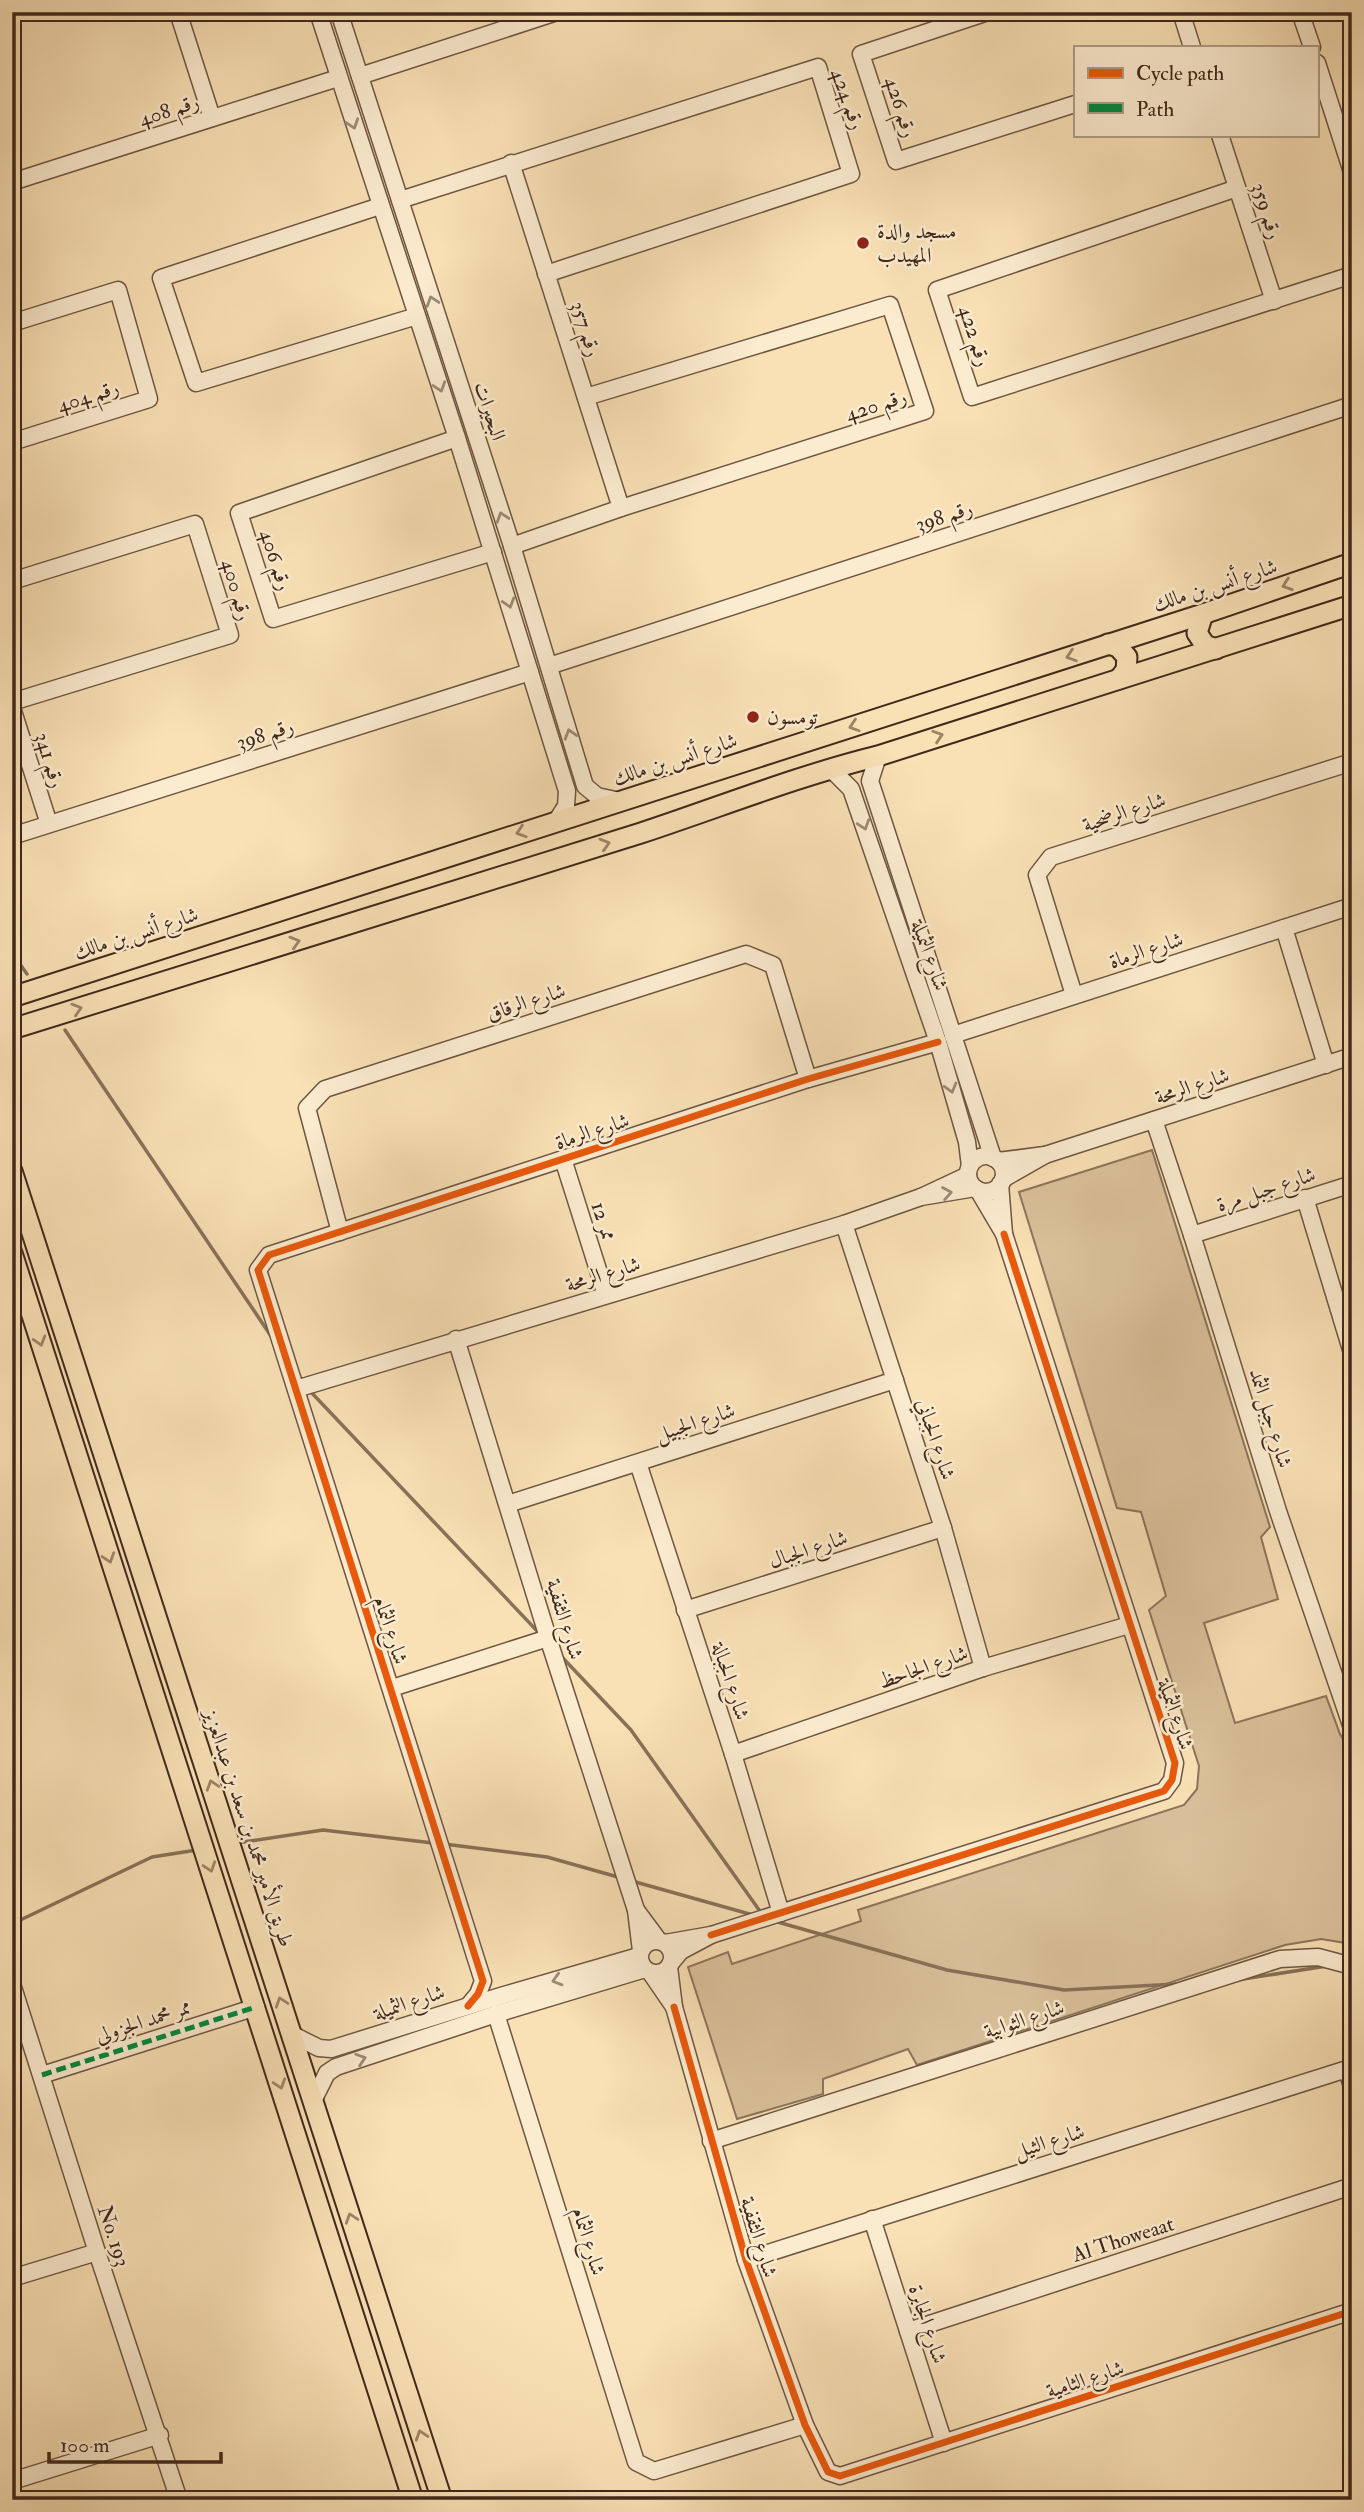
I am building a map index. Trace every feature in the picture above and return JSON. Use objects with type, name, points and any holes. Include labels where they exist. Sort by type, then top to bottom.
[{"type":"main road","name":"شارع أنس بن مالك","points":[[12,997],[1203,614],[1352,563]]},
{"type":"main road","points":[[12,1029],[378,917],[641,833],[830,768],[1352,605]]},
{"type":"main road","points":[[1203,614],[1197,633],[1205,645],[1216,649]]},
{"type":"main road","points":[[1108,644],[1118,647],[1127,657],[1126,670],[1119,679]]},
{"type":"main road","name":"طريق الأمير محمد بن سعد بن عبدالعزيز","points":[[12,1171],[442,2500]]},
{"type":"main road","points":[[12,1252],[413,2500]]},
{"type":"street","points":[[178,12],[212,118]]},
{"type":"street","name":"البحيرات","points":[[318,12],[559,763],[567,791],[566,806],[557,820]]},
{"type":"street","name":"البحيرات","points":[[339,12],[512,546],[585,786],[597,796],[620,801]]},
{"type":"street","points":[[360,76],[557,12]]},
{"type":"street","name":"رقم 426","points":[[988,12],[861,54],[896,161],[1074,104]]},
{"type":"street","points":[[1181,12],[1192,46]]},
{"type":"street","points":[[1300,12],[1312,46]]},
{"type":"street","points":[[1318,66],[1352,172]]},
{"type":"street","name":"رقم 424","points":[[400,200],[818,67],[851,174],[546,274]]},
{"type":"street","name":"رقم 408","points":[[12,182],[338,78]]},
{"type":"street","name":"رقم 359","points":[[1220,136],[1274,301]]},
{"type":"street","name":"رقم 357","points":[[511,163],[621,508]]},
{"type":"street","name":"رقم 422","points":[[1237,188],[937,289],[972,397],[1352,275]]},
{"type":"street","points":[[380,206],[161,278],[196,383],[416,316]]},
{"type":"street","name":"رقم 404","points":[[12,324],[118,290],[149,398],[12,442]]},
{"type":"street","name":"رقم 420","points":[[512,546],[621,508],[925,411],[890,305],[586,397]]},
{"type":"street","name":"رقم 398","points":[[550,666],[1352,405]]},
{"type":"street","name":"رقم 406","points":[[457,439],[239,513],[273,620],[493,552]]},
{"type":"street","name":"رقم 400","points":[[12,581],[195,524],[230,635],[12,702]]},
{"type":"street","name":"رقم 398","points":[[12,836],[530,672]]},
{"type":"street","name":"رقم 341","points":[[12,708],[49,824]]},
{"type":"street","name":"شارع الثميلة","points":[[878,755],[870,781],[945,1039],[973,1180]]},
{"type":"street","points":[[559,763],[565,772],[569,773],[574,772],[578,761]]},
{"type":"street","name":"شارع الرضحية","points":[[1074,995],[1037,875],[1051,857],[1352,762]]},
{"type":"street","name":"شارع الثميلة","points":[[830,768],[851,789],[945,1039],[995,1159]]},
{"type":"street","name":"شارع الرماة","points":[[262,1264],[269,1255],[808,1079],[945,1039],[1352,906]]},
{"type":"street","points":[[1284,928],[1326,1065]]},
{"type":"street","name":"شارع الرقاق","points":[[340,1232],[307,1108],[325,1089],[746,954],[773,965],[808,1079]]},
{"type":"street","name":"شارع الرمحة","points":[[1045,1155],[1352,1056]]},
{"type":"street","name":"شارع جبل الثمد","points":[[1154,1120],[1278,1511],[1352,1728]]},
{"type":"street","points":[[1004,1234],[973,1180],[981,1157],[995,1159],[1045,1155]]},
{"type":"street","points":[[973,1180],[989,1192],[1045,1155]]},
{"type":"street","name":"ممر 12","points":[[563,1159],[606,1295]]},
{"type":"street","points":[[995,1159],[1003,1171],[1001,1182],[1004,1234]]},
{"type":"street","name":"شارع الرمحة","points":[[296,1390],[456,1339],[844,1224],[973,1180]]},
{"type":"street","name":"شارع جبل مرة","points":[[1192,1235],[1352,1184]]},
{"type":"street","points":[[1305,1198],[1347,1324],[1352,1353]]},
{"type":"street","name":"شارع الجباني","points":[[844,1224],[943,1528],[984,1668]]},
{"type":"street","name":"شارع الثميلة","points":[[711,1936],[1164,1791],[1172,1780],[1175,1763],[1004,1234]]},
{"type":"street","name":"شارع الثمام","points":[[262,1264],[258,1270],[483,1981]]},
{"type":"street","name":"شارع الثقفية","points":[[456,1339],[548,1638],[636,1910]]},
{"type":"street","name":"شارع الجبيل","points":[[508,1504],[895,1380]]},
{"type":"street","name":"شارع الجبالة","points":[[638,1463],[733,1754],[781,1913]]},
{"type":"street","name":"شارع الجبال","points":[[685,1610],[943,1528]]},
{"type":"street","name":"شارع الجاحظ","points":[[733,1754],[984,1668],[1129,1625]]},
{"type":"street","points":[[392,1688],[548,1638]]},
{"type":"street","points":[[636,1910],[671,1952],[674,2007]]},
{"type":"street","points":[[636,1910],[644,1962],[674,2007]]},
{"type":"street","points":[[644,1962],[648,1942],[711,1936]]},
{"type":"street","points":[[644,1962],[660,1973],[681,1951],[711,1936]]},
{"type":"street","name":"شارع الثوابية","points":[[711,2141],[1280,1959],[1318,1957],[1352,1966]]},
{"type":"street","points":[[625,1968],[644,1962]]},
{"type":"street","name":"شارع الثميلة","points":[[291,2034],[319,2048],[331,2049],[504,1995],[625,1968]]},
{"type":"street","name":"شارع الثميلة","points":[[313,2101],[327,2073],[336,2067],[625,1968]]},
{"type":"street","points":[[468,2006],[478,1994],[483,1981],[504,1995]]},
{"type":"street","name":"No. 193","points":[[12,1984],[179,2500]]},
{"type":"street","name":"ممر محمد الجزولي","points":[[42,2075],[256,2007]]},
{"type":"street","name":"شارع الثقفية","points":[[674,2007],[746,2260],[805,2425],[828,2472]]},
{"type":"street","name":"شارع الثمام","points":[[496,2014],[636,2462],[654,2471],[805,2425]]},
{"type":"street","name":"شارع الثيل","points":[[746,2260],[1347,2069],[1352,2087]]},
{"type":"street","name":"Al Thoweaat","points":[[908,2331],[1352,2186]]},
{"type":"street","name":"شارع الجابرة","points":[[872,2219],[944,2443]]},
{"type":"street","points":[[12,2278],[97,2252]]},
{"type":"street","name":"شارع الثامية","points":[[828,2472],[839,2476],[1352,2311]]},
{"type":"street","points":[[12,2481],[160,2435]]},
{"type":"shaded area","points":[[1152,1150],[1270,1527],[1261,1537],[1278,1599],[1204,1623],[1235,1723],[1326,1696],[1340,1734],[1352,1754],[1352,1944],[1321,1939],[1285,1945],[917,2065],[908,2049],[823,2079],[823,2094],[737,2119],[688,1967],[728,1952],[732,1964],[861,1921],[858,1910],[1184,1805],[1197,1789],[1199,1766],[1149,1610],[1166,1596],[1141,1512],[1117,1508],[1019,1192]]},
{"type":"waterway","points":[[12,953],[27,974]]},
{"type":"waterway","points":[[65,1030],[271,1336]]},
{"type":"waterway","points":[[310,1391],[540,1634]]},
{"type":"waterway","points":[[560,1655],[631,1730],[762,1914]]},
{"type":"waterway","points":[[237,1843],[323,1830],[433,1843]]},
{"type":"waterway","points":[[444,1844],[547,1857],[618,1877]]},
{"type":"waterway","points":[[12,1924],[152,1857],[197,1850]]},
{"type":"waterway","points":[[632,1881],[753,1915]]},
{"type":"waterway","points":[[774,1921],[947,1970],[1064,1990],[1177,1984]]},
{"type":"waterway","points":[[1237,1980],[1327,1966]]},
{"type":"marked path","points":[[42,2075],[256,2007]]},
{"type":"cycle path","points":[[468,2006],[478,1994],[483,1981],[258,1270],[269,1255],[808,1079],[938,1042]]},
{"type":"cycle path","points":[[711,1935],[1164,1791],[1172,1780],[1175,1763],[1004,1234]]},
{"type":"cycle path","points":[[674,2007],[746,2260],[805,2425],[828,2472],[840,2476],[1352,2311]]},
{"type":"place","name":"مسجد والدة المهيدب","points":[[863,243]]},
{"type":"place","name":"تومسون","points":[[753,717]]}]
